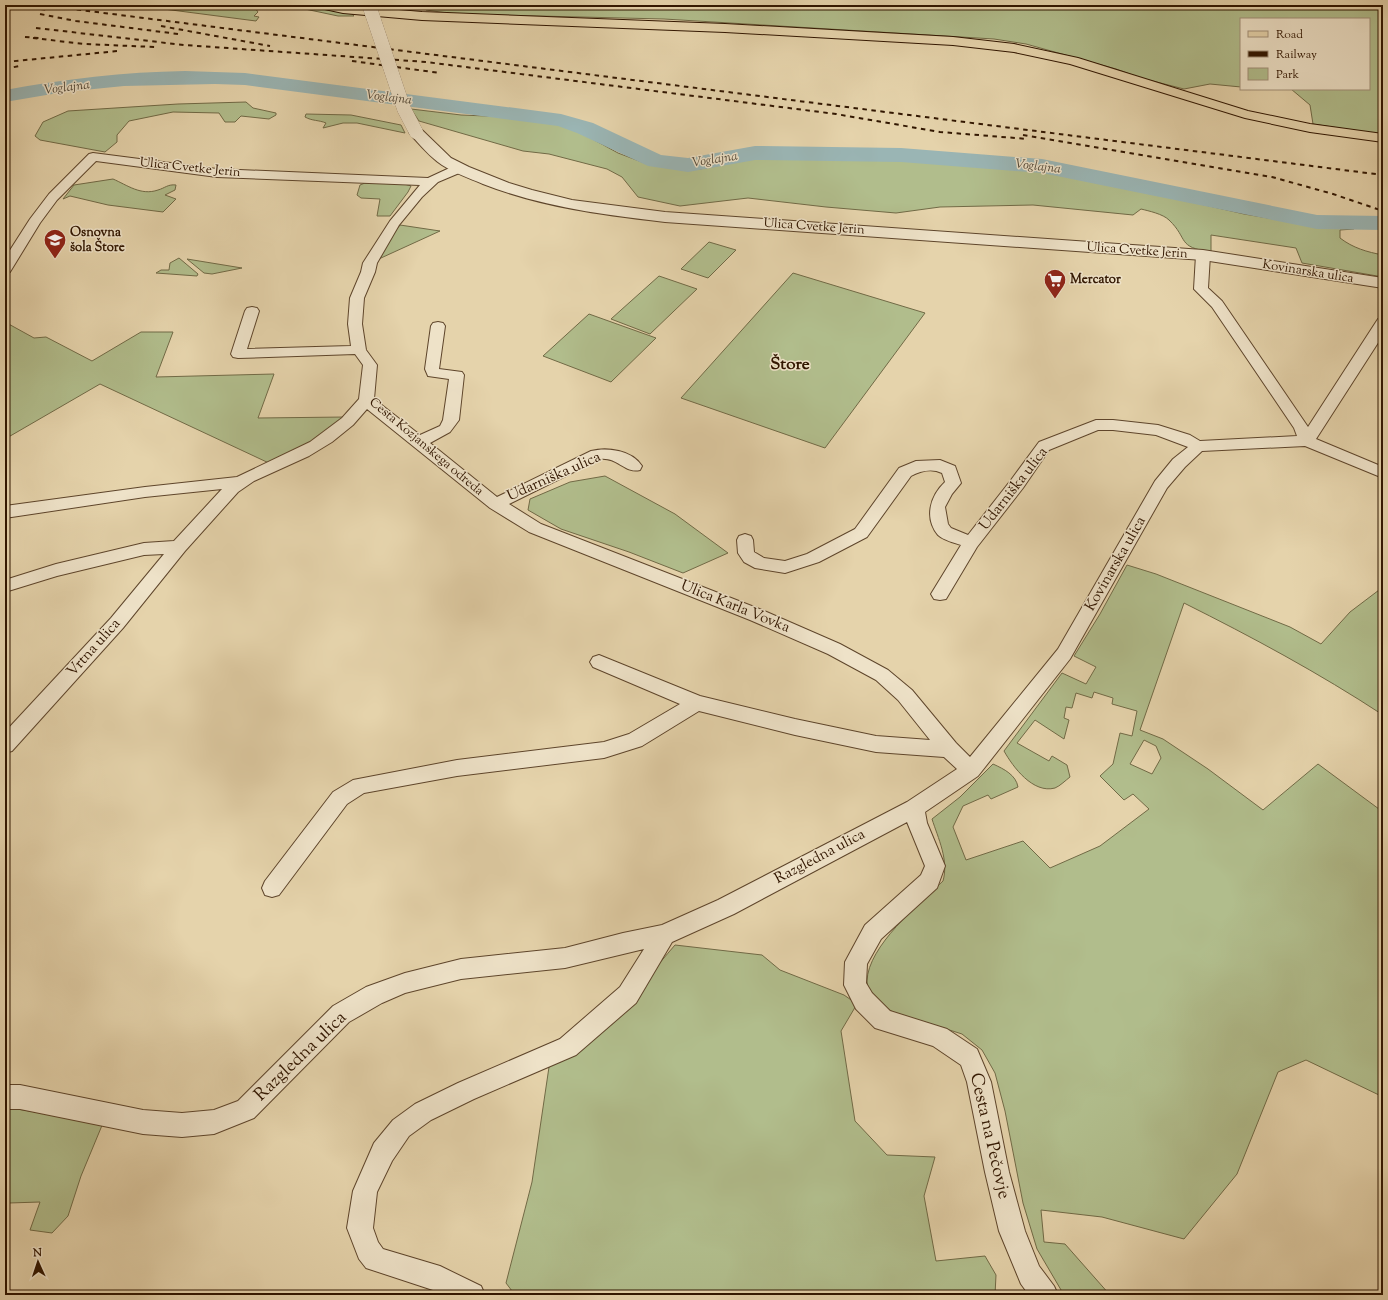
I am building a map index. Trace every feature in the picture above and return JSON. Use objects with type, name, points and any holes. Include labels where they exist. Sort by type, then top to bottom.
[{"type":"main road","points":[[324,5],[343,9],[422,16],[725,28],[954,41],[1014,48],[1073,61],[1245,114],[1310,128],[1383,138]]},
{"type":"street","name":"Ulica Cvetke Jerin","points":[[369,5],[404,109],[416,132],[446,161],[497,184],[546,199],[613,212],[665,217],[1203,255],[1233,260]]},
{"type":"street","name":"Ulica Cvetke Jerin","points":[[5,269],[34,222],[53,197],[93,158],[109,158],[217,174],[430,182]]},
{"type":"street","name":"Cesta Kozjanskega odreda","points":[[460,168],[430,182],[418,194],[394,224],[370,263],[368,272],[357,298],[355,324],[359,350],[370,365],[366,400],[496,504]]},
{"type":"street","points":[[1203,255],[1201,290],[1217,304],[1300,428],[1307,441]]},
{"type":"street","name":"Kovinarska ulica","points":[[1233,260],[1383,283]]},
{"type":"street","points":[[252,311],[238,354],[359,350]]},
{"type":"street","points":[[1307,441],[1383,322]]},
{"type":"street","points":[[418,443],[445,429],[450,420],[457,375],[434,373],[432,369],[438,326]]},
{"type":"street","name":"Vrtna ulica","points":[[5,745],[117,623],[179,547],[232,488],[240,482],[308,450],[339,431],[358,412],[366,400]]},
{"type":"street","name":"Udarniška ulica","points":[[940,594],[971,543],[1000,507],[1044,446],[1058,439],[1096,425],[1113,425],[1158,430],[1185,439],[1198,446]]},
{"type":"street","points":[[1198,446],[1307,441],[1383,473]]},
{"type":"street","name":"Kovinarska ulica","points":[[972,770],[1064,654],[1161,485],[1179,463],[1198,446]]},
{"type":"street","name":"Udarniška ulica","points":[[496,504],[596,455],[610,453],[621,457],[634,466]]},
{"type":"street","name":"Udarniška ulica","points":[[745,540],[746,553],[750,558],[761,564],[785,568],[813,558],[861,533],[905,472],[916,466],[940,465],[950,470],[953,483],[945,492],[937,507],[940,524],[945,532],[971,543]]},
{"type":"street","name":"Vrtna ulica","points":[[5,512],[145,492],[240,482]]},
{"type":"street","name":"Ulica Karla Vovka","points":[[496,504],[535,528],[756,615],[834,649],[882,675],[905,695],[949,749],[972,770]]},
{"type":"street","points":[[5,586],[56,570],[144,549],[179,547]]},
{"type":"street","points":[[599,662],[698,702],[795,727],[876,744],[949,749]]},
{"type":"street","points":[[272,888],[340,798],[360,786],[457,768],[604,750],[635,740],[698,702]]},
{"type":"street","name":"Razgledna ulica","points":[[5,1097],[20,1097],[143,1122],[182,1125],[214,1122],[246,1110],[341,1014],[374,995],[405,983],[461,969],[565,958],[624,943],[664,935],[726,907],[914,808],[972,770]]},
{"type":"street","name":"Cesta na Pečovje","points":[[914,808],[917,823],[935,866],[930,881],[873,932],[856,962],[855,985],[864,1001],[883,1020],[939,1037],[969,1057],[979,1082],[997,1172],[1012,1230],[1030,1275],[1045,1295]]},
{"type":"street","points":[[472,1295],[440,1279],[375,1259],[368,1250],[360,1228],[365,1191],[384,1152],[401,1128],[423,1112],[466,1091],[568,1047],[628,994],[664,935]]},
{"type":"green space","points":[[133,5],[259,5],[255,8],[258,12],[254,16],[259,17],[256,21]]},
{"type":"green space","points":[[286,5],[300,5],[352,14],[354,16],[338,16]]},
{"type":"green space","points":[[1383,5],[1383,135],[1313,124],[1310,105],[1292,90],[1370,90],[1370,18],[1240,18],[1240,87],[1210,84],[1184,89],[1026,44],[994,39],[664,19],[455,14],[426,10],[425,7],[383,6]]},
{"type":"green space","points":[[246,102],[253,108],[276,113],[276,115],[269,119],[241,116],[235,122],[225,122],[219,113],[173,112],[129,121],[117,135],[117,142],[105,152],[40,140],[35,136],[43,122],[68,111],[178,104]]},
{"type":"green space","points":[[411,109],[461,115],[511,117],[562,125],[576,130],[618,153],[647,164],[683,170],[700,169],[757,158],[811,156],[931,161],[1010,167],[1093,179],[1244,214],[1298,223],[1356,226],[1354,229],[1340,230],[1340,238],[1360,249],[1383,255],[1383,277],[1302,263],[1296,248],[1211,235],[1211,252],[1192,248],[1184,241],[1169,220],[1156,213],[1141,209],[1133,215],[1033,205],[940,207],[896,213],[748,198],[680,206],[638,197],[622,177],[607,169],[549,154],[523,151],[419,121]]},
{"type":"green space","points":[[306,114],[351,115],[401,125],[405,133],[357,123],[343,123],[323,128],[326,123],[305,117]]},
{"type":"green space","points":[[113,179],[134,189],[146,192],[176,185],[175,190],[165,195],[176,199],[163,212],[108,205],[70,196],[63,199],[74,185]]},
{"type":"green space","points":[[365,183],[401,183],[411,186],[390,216],[377,216],[380,199],[361,198],[357,195],[360,185]]},
{"type":"green space","points":[[400,225],[440,231],[370,263]]},
{"type":"green space","points":[[709,242],[736,250],[708,278],[681,269]]},
{"type":"green space","points":[[179,258],[198,274],[197,276],[156,273],[161,270],[169,270],[170,263]]},
{"type":"green space","points":[[187,259],[242,268],[212,274],[204,273]]},
{"type":"green space","points":[[793,273],[925,313],[825,448],[681,398]]},
{"type":"green space","points":[[659,276],[697,289],[650,334],[611,319]]},
{"type":"green space","points":[[589,314],[656,338],[611,382],[543,356]]},
{"type":"green space","points":[[5,322],[34,338],[46,337],[92,361],[141,332],[173,332],[156,377],[274,374],[258,418],[345,417],[311,445],[271,464],[100,384],[5,439]]},
{"type":"green space","points":[[605,476],[675,514],[728,553],[683,573],[629,552],[561,529],[528,510],[530,499],[570,482]]},
{"type":"green space","points":[[1127,565],[1156,574],[1290,627],[1321,644],[1350,612],[1383,587],[1383,715],[1285,656],[1184,603],[1140,730],[1163,739],[1208,769],[1263,810],[1318,764],[1383,812],[1383,1084],[1379,1095],[1306,1060],[1278,1072],[1237,1174],[1184,1239],[1102,1217],[1041,1210],[1044,1242],[1065,1244],[1110,1295],[1064,1295],[1037,1249],[1023,1203],[1005,1111],[995,1073],[982,1050],[962,1034],[893,1012],[872,999],[867,981],[870,968],[876,954],[885,940],[896,926],[943,881],[945,865],[944,857],[932,819],[960,797],[993,764],[1005,770],[1012,776],[1018,787],[991,799],[988,795],[963,806],[953,827],[966,860],[1023,841],[1050,868],[1100,846],[1149,809],[1133,794],[1124,800],[1100,776],[1113,764],[1120,733],[1132,736],[1137,711],[1112,704],[1113,698],[1094,692],[1092,698],[1076,693],[1072,708],[1066,707],[1064,718],[1069,720],[1064,739],[1035,720],[1017,743],[1049,761],[1052,756],[1067,765],[1070,777],[1055,788],[1047,789],[1039,787],[1025,778],[1018,771],[1004,751],[1062,673],[1086,684],[1096,667],[1074,656],[1100,614]],"holes":[[[1144,740],[1156,746],[1161,758],[1152,774],[1130,764]]]},
{"type":"green space","points":[[675,945],[762,955],[780,970],[844,995],[857,1004],[841,1031],[855,1121],[887,1155],[935,1157],[924,1196],[936,1261],[985,1256],[996,1275],[995,1295],[515,1295],[506,1283],[532,1182],[549,1067],[567,1055],[601,1027],[632,995]]},
{"type":"green space","points":[[5,1107],[103,1123],[81,1176],[68,1216],[52,1233],[30,1230],[40,1202],[9,1203],[5,1205]]},
{"type":"waterway","name":"Voglajna","points":[[5,96],[94,82],[185,77],[245,79],[561,120],[585,128],[656,161],[688,165],[755,153],[901,155],[1042,166],[1317,222],[1383,223]]},
{"type":"railway","points":[[5,5],[49,10]]},
{"type":"railway","points":[[41,5],[1383,175]]},
{"type":"railway","points":[[40,14],[76,21],[178,34]]},
{"type":"railway","points":[[161,26],[270,46]]},
{"type":"railway","points":[[36,28],[184,45],[426,62],[836,114],[940,132],[1028,139]]},
{"type":"railway","points":[[25,37],[39,38]]},
{"type":"railway","points":[[33,38],[84,44],[155,47]]},
{"type":"railway","points":[[5,62],[118,51]]},
{"type":"railway","points":[[352,61],[440,73]]},
{"type":"railway","points":[[5,69],[19,66]]},
{"type":"railway","points":[[1023,135],[1272,177],[1333,194],[1383,211]]},
{"type":"place","name":"Osnovna šola Štore","points":[[55,260]]},
{"type":"place","name":"Mercator","points":[[1055,300]]},
{"type":"district","name":"Štore","points":[[790,365]]}]
